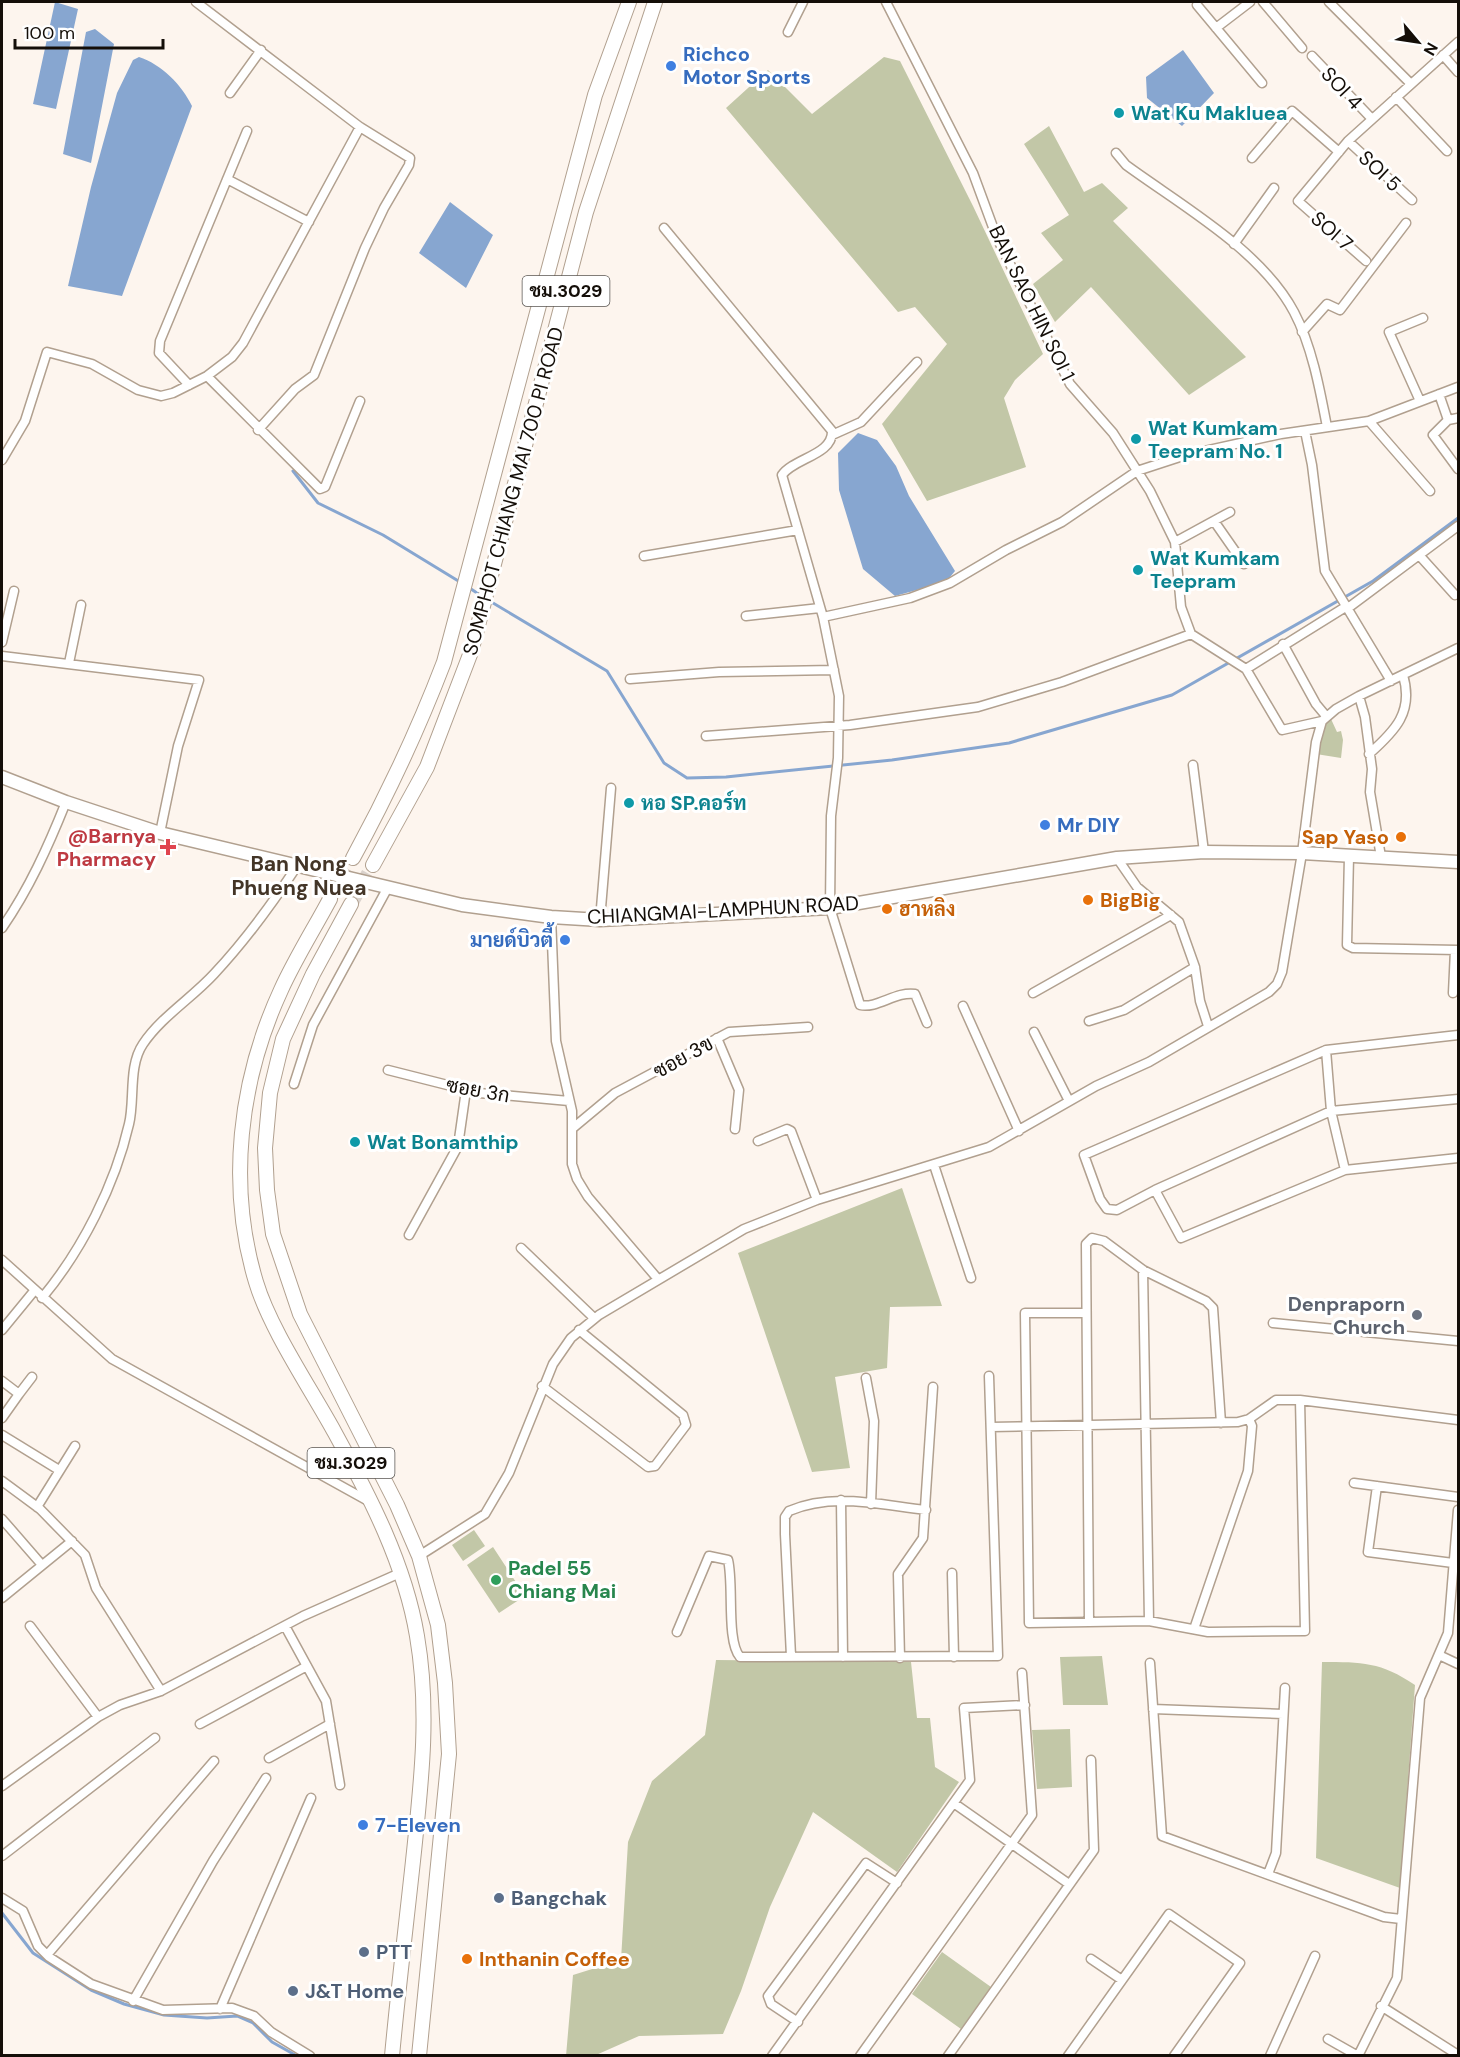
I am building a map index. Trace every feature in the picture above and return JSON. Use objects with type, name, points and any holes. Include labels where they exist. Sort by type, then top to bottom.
[{"type":"main road","name":"SOMPHOT CHIANG MAI 700 PI ROAD","points":[[353,858],[391,789],[421,723],[444,662],[595,95],[629,2]]},
{"type":"main road","name":"SOMPHOT CHIANG MAI 700 PI ROAD","points":[[373,865],[427,767],[471,652],[586,212],[655,2]]},
{"type":"main road","name":"CHIANGMAI-LAMPHUN ROAD","points":[[2,777],[66,802],[160,833],[387,889],[462,905],[551,917],[600,920],[830,908],[1117,858],[1204,852],[1302,853],[1458,862]]},
{"type":"main road","name":"ชม.3029","points":[[330,899],[281,991],[255,1057],[244,1114],[241,1148],[242,1220],[257,1284],[273,1319],[374,1504],[400,1573],[417,1634],[424,1693],[425,1754],[392,2055]]},
{"type":"main road","name":"ชม.3029","points":[[351,904],[313,974],[283,1039],[270,1093],[265,1148],[267,1190],[273,1234],[300,1314],[396,1505],[419,1557],[438,1625],[445,1683],[449,1754],[419,2055]]},
{"type":"street","points":[[196,2],[360,127],[410,158],[410,165],[384,208],[365,248],[314,375],[295,389],[258,430]]},
{"type":"street","points":[[788,32],[803,2]]},
{"type":"street","name":"BAN SAO HIN SOI 1","points":[[886,2],[974,173],[998,238],[1070,384],[1113,433],[1137,471],[1175,542],[1182,607],[1191,634]]},
{"type":"street","points":[[1216,28],[1250,2]]},
{"type":"street","points":[[1263,2],[1302,48]]},
{"type":"street","points":[[1329,2],[1411,84]]},
{"type":"street","points":[[1197,5],[1262,83]]},
{"type":"street","points":[[1252,158],[1292,111],[1339,152],[1348,141],[1458,42]]},
{"type":"street","points":[[230,93],[261,50]]},
{"type":"street","points":[[1443,55],[1458,72]]},
{"type":"street","name":"SOI 4","points":[[1312,56],[1372,119]]},
{"type":"street","points":[[1396,97],[1448,151]]},
{"type":"street","points":[[2,460],[25,421],[47,352],[92,364],[151,395],[173,393],[207,376],[232,357],[243,343],[360,127]]},
{"type":"street","points":[[189,385],[167,364],[158,348],[247,131]]},
{"type":"street","name":"SOI 5","points":[[1348,141],[1412,200]]},
{"type":"street","name":"SOI 7","points":[[1339,152],[1298,201],[1366,261]]},
{"type":"street","points":[[1116,153],[1126,165],[1234,244],[1276,284],[1295,314],[1302,332],[1327,427]]},
{"type":"street","points":[[227,179],[309,222]]},
{"type":"street","points":[[1234,244],[1274,188]]},
{"type":"street","points":[[1302,332],[1327,304],[1340,310],[1406,223]]},
{"type":"street","points":[[664,228],[825,420],[832,435]]},
{"type":"street","points":[[1420,401],[1389,332],[1423,318]]},
{"type":"street","points":[[917,362],[861,422],[832,435],[824,447],[783,473],[822,613],[840,696],[838,758],[831,816],[830,908],[860,1005],[866,1006],[899,995],[915,994],[927,1023]]},
{"type":"street","points":[[207,376],[258,430],[320,489],[323,488],[360,402]]},
{"type":"street","points":[[746,616],[822,613],[910,598],[950,583],[1006,550],[1062,522],[1137,471],[1186,455],[1368,421],[1458,387]]},
{"type":"street","points":[[1439,394],[1448,420]]},
{"type":"street","points":[[1458,417],[1448,420],[1433,435],[1458,469]]},
{"type":"street","points":[[1368,421],[1430,491]]},
{"type":"street","points":[[1305,431],[1312,465],[1325,571],[1391,681]]},
{"type":"street","points":[[1175,542],[1230,512]]},
{"type":"street","points":[[1214,521],[1244,564]]},
{"type":"street","points":[[1246,669],[1283,644],[1348,607],[1458,526]]},
{"type":"street","points":[[644,556],[798,530]]},
{"type":"street","points":[[1419,555],[1455,595]]},
{"type":"street","points":[[2,642],[14,591]]},
{"type":"street","points":[[69,663],[81,605]]},
{"type":"street","points":[[705,736],[840,726],[978,707],[1062,682],[1191,634],[1246,669],[1282,730],[1324,719],[1359,696],[1458,648]]},
{"type":"street","points":[[419,1557],[485,1514],[509,1473],[542,1386],[553,1364],[579,1330],[594,1318],[657,1278],[744,1229],[817,1200],[982,1150],[1069,1101],[1149,1062],[1277,984],[1282,972],[1302,853],[1316,742],[1324,719],[1283,644]]},
{"type":"street","points":[[2,656],[199,680],[178,746],[160,833]]},
{"type":"street","points":[[630,679],[719,672],[834,670]]},
{"type":"street","points":[[1369,754],[1389,736],[1405,709],[1408,691],[1403,675]]},
{"type":"street","points":[[1359,696],[1365,717],[1372,769],[1371,802],[1381,857]]},
{"type":"street","points":[[1193,765],[1204,852]]},
{"type":"street","points":[[600,920],[610,788]]},
{"type":"street","points":[[2,928],[25,894],[66,802]]},
{"type":"street","points":[[1349,856],[1347,945],[1353,948],[1457,950],[1453,993]]},
{"type":"street","points":[[1117,858],[1137,887],[1179,922],[1195,967],[1200,1001],[1208,1026]]},
{"type":"street","points":[[42,1298],[61,1275],[90,1223],[119,1161],[130,1122],[136,1061],[142,1045],[213,975],[253,929],[297,866]]},
{"type":"street","points":[[294,1084],[313,1025],[387,889]]},
{"type":"street","points":[[1033,993],[1171,915]]},
{"type":"street","points":[[551,917],[556,1041],[573,1128],[573,1164],[588,1197],[657,1278]]},
{"type":"street","points":[[1089,1021],[1124,1010],[1195,967]]},
{"type":"street","points":[[963,1006],[1019,1131]]},
{"type":"street","name":"ซอย 3ข","points":[[573,1128],[615,1093],[729,1032],[808,1028]]},
{"type":"street","points":[[1034,1032],[1069,1101]]},
{"type":"street","points":[[1458,1035],[1326,1050],[1084,1155],[1100,1199],[1107,1209],[1117,1210],[1155,1190],[1331,1111],[1458,1099]]},
{"type":"street","points":[[717,1038],[739,1090],[735,1129]]},
{"type":"street","points":[[1326,1050],[1331,1111],[1345,1170]]},
{"type":"street","name":"ซอย 3ก","points":[[388,1070],[466,1090],[569,1101]]},
{"type":"street","points":[[409,1235],[458,1146],[466,1090]]},
{"type":"street","points":[[758,1141],[778,1132],[791,1131],[817,1200]]},
{"type":"street","points":[[1155,1190],[1181,1238],[1345,1170],[1458,1158]]},
{"type":"street","points":[[934,1165],[970,1278]]},
{"type":"street","points":[[1089,1621],[1086,1244],[1092,1238],[1104,1241],[1143,1270],[1206,1301],[1213,1308],[1221,1423]]},
{"type":"street","points":[[521,1248],[594,1318]]},
{"type":"street","points":[[2,1260],[112,1359],[374,1504]]},
{"type":"street","points":[[1143,1270],[1149,1621]]},
{"type":"street","points":[[2,1330],[34,1290]]},
{"type":"street","points":[[1086,1313],[1025,1313],[1029,1623],[1149,1621],[1208,1632],[1305,1631],[1300,1400]]},
{"type":"street","points":[[1273,1323],[1458,1341]]},
{"type":"street","points":[[542,1386],[648,1467],[656,1466],[686,1425],[683,1415],[579,1330]]},
{"type":"street","points":[[677,1632],[709,1556],[728,1560],[732,1591],[733,1644],[740,1657],[998,1656],[989,1376]]},
{"type":"street","points":[[2,1418],[32,1377]]},
{"type":"street","points":[[866,1378],[874,1421],[871,1504]]},
{"type":"street","points":[[2,1381],[19,1394]]},
{"type":"street","points":[[900,1658],[898,1574],[923,1538],[933,1387]]},
{"type":"street","points":[[991,1427],[1146,1422],[1221,1423],[1249,1419],[1276,1400],[1300,1400],[1458,1420]]},
{"type":"street","points":[[1194,1629],[1248,1471],[1252,1426],[1249,1419]]},
{"type":"street","points":[[2,1435],[59,1470]]},
{"type":"street","points":[[37,1507],[75,1446]]},
{"type":"street","points":[[2,1481],[37,1507],[72,1540],[85,1556],[96,1588],[160,1691]]},
{"type":"street","points":[[1354,1483],[1458,1497]]},
{"type":"street","points":[[1377,1486],[1368,1552],[1455,1570]]},
{"type":"street","points":[[841,1500],[843,1657]]},
{"type":"street","points":[[791,1656],[785,1517],[789,1511],[821,1501],[841,1500],[926,1510]]},
{"type":"street","points":[[1328,2038],[1358,2055],[1397,1978],[1420,1698],[1448,1633],[1455,1570],[1458,1510]]},
{"type":"street","points":[[2,1519],[42,1565]]},
{"type":"street","points":[[2,1598],[72,1540]]},
{"type":"street","points":[[2,1786],[98,1717],[160,1691],[285,1626],[400,1573]]},
{"type":"street","points":[[952,1573],[954,1657]]},
{"type":"street","points":[[30,1626],[98,1717]]},
{"type":"street","points":[[285,1626],[326,1701],[340,1785]]},
{"type":"street","points":[[1439,1655],[1458,1664]]},
{"type":"street","points":[[1150,1663],[1162,1836],[1384,1917],[1401,1919]]},
{"type":"street","points":[[200,1724],[307,1666]]},
{"type":"street","points":[[860,2055],[1032,1815],[1022,1673]]},
{"type":"street","points":[[1268,1874],[1276,1852],[1285,1688]]},
{"type":"street","points":[[772,2055],[955,1804],[970,1780],[964,1708],[1025,1705]]},
{"type":"street","points":[[1153,1709],[1283,1714]]},
{"type":"street","points":[[269,1758],[330,1724]]},
{"type":"street","points":[[2,1856],[154,1738]]},
{"type":"street","points":[[948,2055],[1094,1850],[1091,1760]]},
{"type":"street","points":[[46,1955],[214,1761]]},
{"type":"street","points":[[133,2001],[213,1861],[266,1778]]},
{"type":"street","points":[[220,2009],[311,1798]]},
{"type":"street","points":[[955,1804],[1069,1884]]},
{"type":"street","points":[[798,2022],[771,2004],[768,1996],[866,1863],[897,1884]]},
{"type":"street","points":[[2,1898],[23,1911],[38,1946],[46,1955],[91,1984],[163,2010],[232,2008],[254,2016],[271,2032],[310,2055]]},
{"type":"street","points":[[1068,2055],[1169,1914],[1240,1963],[1174,2055]]},
{"type":"street","points":[[1270,2055],[1315,1956]]},
{"type":"street","points":[[1091,1959],[1122,1980]]},
{"type":"street","points":[[1381,2006],[1458,2055]]},
{"type":"green space","points":[[884,57],[900,61],[973,206],[1043,354],[1015,380],[1004,398],[1026,467],[927,501],[882,424],[947,344],[915,307],[898,312],[726,108],[768,70],[812,114]]},
{"type":"green space","points":[[1049,126],[1084,192],[1102,183],[1128,208],[1113,221],[1246,357],[1189,395],[1091,287],[1055,322],[1033,284],[1063,260],[1041,233],[1069,215],[1024,144]]},
{"type":"green space","points":[[1331,719],[1337,732],[1341,731],[1343,740],[1341,758],[1316,754],[1317,729]]},
{"type":"green space","points":[[902,1188],[942,1306],[890,1307],[887,1368],[835,1377],[850,1468],[812,1472],[738,1253]]},
{"type":"green space","points":[[474,1530],[485,1546],[463,1561],[452,1545]]},
{"type":"green space","name":"Padel 55 Chiang Mai","points":[[493,1547],[525,1596],[499,1613],[467,1565]]},
{"type":"green space","points":[[1102,1656],[1108,1705],[1063,1705],[1060,1657]]},
{"type":"green space","points":[[716,1660],[911,1662],[917,1718],[930,1718],[935,1767],[959,1782],[897,1872],[813,1812],[770,1907],[741,1991],[723,2034],[639,2036],[596,2055],[566,2056],[573,1975],[621,1960],[628,1842],[652,1781],[705,1735]]},
{"type":"green space","points":[[1322,1662],[1371,1665],[1403,1677],[1415,1685],[1400,1888],[1316,1858]]},
{"type":"green space","points":[[1070,1729],[1072,1787],[1037,1789],[1032,1730]]},
{"type":"green space","points":[[942,1952],[991,1987],[961,2029],[912,1994]]},
{"type":"water","points":[[55,2],[78,9],[56,109],[33,104]]},
{"type":"water","points":[[95,29],[114,44],[91,163],[63,154],[86,32]]},
{"type":"water","points":[[1183,50],[1214,93],[1182,126],[1147,98],[1146,77]]},
{"type":"water","points":[[139,57],[170,76],[183,90],[192,106],[122,296],[68,286],[91,187],[117,93],[133,60]]},
{"type":"water","points":[[450,202],[493,235],[466,288],[419,253]]},
{"type":"water","points":[[858,433],[877,440],[896,466],[909,496],[955,571],[946,582],[895,596],[863,569],[839,490],[838,453]]},
{"type":"waterway","points":[[293,471],[318,503],[383,535],[460,582]]},
{"type":"waterway","points":[[488,600],[607,671],[664,763],[687,778],[726,777],[892,760],[1009,743],[1172,695],[1373,581],[1458,518]]},
{"type":"waterway","points":[[468,587],[480,595]]},
{"type":"waterway","points":[[2,1913],[33,1953],[91,1990],[124,2004],[164,2015],[207,2018],[237,2016],[253,2023],[272,2042],[297,2056]]},
{"type":"tunnel","points":[[330,899],[353,858]]},
{"type":"tunnel","points":[[351,904],[373,865]]},
{"type":"place","name":"Richco Motor Sports","points":[[671,66]]},
{"type":"place","name":"Wat Ku Makluea","points":[[1119,113]]},
{"type":"place","name":"Wat Kumkam Teepram No. 1","points":[[1136,439]]},
{"type":"place","name":"Wat Kumkam Teepram","points":[[1138,570]]},
{"type":"place","name":"หอ SP.คอร์ท","points":[[629,803]]},
{"type":"place","name":"Mr DIY","points":[[1045,825]]},
{"type":"place","name":"Sap Yaso","points":[[1401,837]]},
{"type":"place","name":"@Barnya Pharmacy","points":[[168,847]]},
{"type":"place","name":"BigBig","points":[[1088,900]]},
{"type":"place","name":"ฮาหลิง","points":[[887,909]]},
{"type":"place","name":"มายด์บิวตี้","points":[[565,940]]},
{"type":"place","name":"Wat Bonamthip","points":[[355,1142]]},
{"type":"place","name":"Denpraporn Church","points":[[1417,1315]]},
{"type":"place","name":"Padel 55 Chiang Mai","points":[[496,1580]]},
{"type":"place","name":"7-Eleven","points":[[363,1825]]},
{"type":"place","name":"Bangchak","points":[[499,1898]]},
{"type":"place","name":"PTT","points":[[364,1952]]},
{"type":"place","name":"Inthanin Coffee","points":[[467,1959]]},
{"type":"place","name":"J&T Home","points":[[293,1991]]},
{"type":"district","name":"Ban Nong Phueng Nuea","points":[[299,876]]}]
